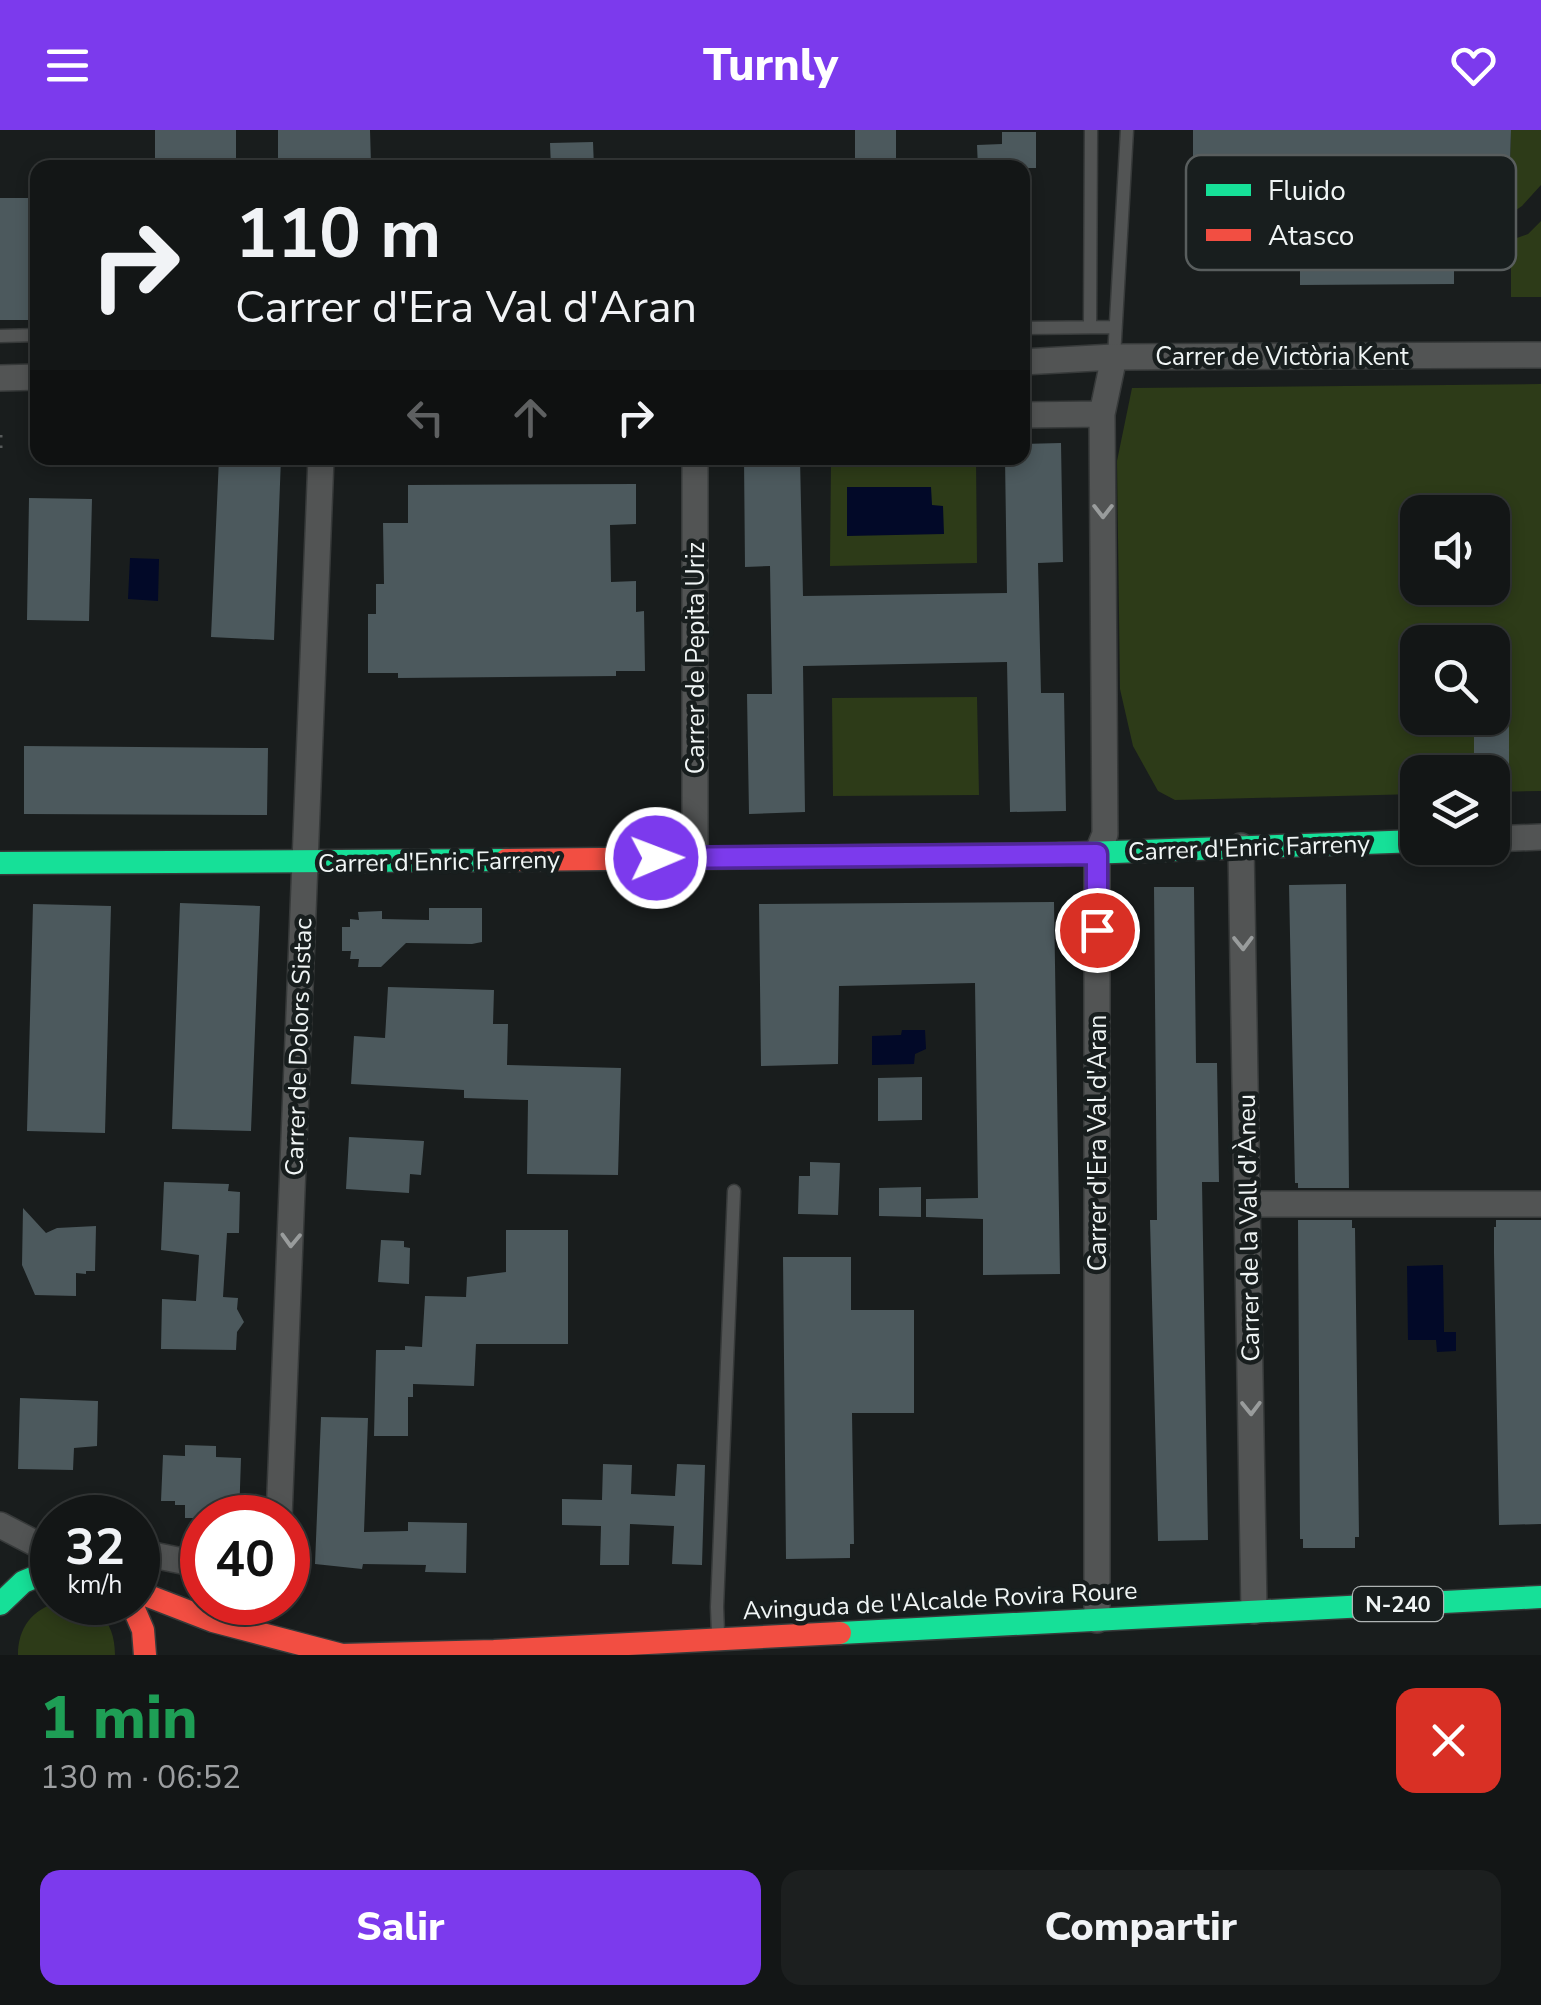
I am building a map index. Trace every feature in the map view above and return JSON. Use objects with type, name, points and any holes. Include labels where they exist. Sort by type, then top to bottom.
[{"type":"main road","name":"Carrer d'Enric Farreny","points":[[0,863],[1097,854],[1400,842]]},
{"type":"main road","points":[[0,1585],[29,1578]]},
{"type":"main road","points":[[0,1604],[29,1578]]},
{"type":"main road","name":"Avinguda de l'Alcalde Rovira Roure","points":[[160,1600],[214,1621],[342,1655],[631,1649],[718,1638],[869,1637],[1254,1610],[1541,1597]]},
{"type":"main road","points":[[142,1625],[144,1655]]},
{"type":"street","name":"Carrer de Victòria Kent","points":[[1030,362],[1114,357],[1541,355]]},
{"type":"street","name":"Carrer d'Era Val d'Aran","points":[[1097,1620],[1097,854],[1105,834],[1102,414],[1114,357]]},
{"type":"street","points":[[0,378],[30,377]]},
{"type":"street","points":[[1030,414],[1102,414]]},
{"type":"street","name":"Carrer de Dolors Sistac","points":[[280,1495],[321,465]]},
{"type":"street","name":"Carrer de Pepita Uriz","points":[[695,858],[696,465]]},
{"type":"street","points":[[1510,838],[1541,837]]},
{"type":"street","name":"Carrer de la Vall d'Àneu","points":[[1241,846],[1254,1610]]},
{"type":"street","points":[[1248,1204],[1541,1204]]},
{"type":"street","points":[[2,1525],[30,1530]]},
{"type":"street","points":[[2,1525],[30,1540]]},
{"type":"lane","points":[[1090,327],[1091,130]]},
{"type":"lane","name":"Carrer d'Era Val d'Aran","points":[[1114,357],[1126,130]]},
{"type":"lane","points":[[1030,328],[1115,327]]},
{"type":"lane","points":[[0,336],[30,336]]},
{"type":"lane","points":[[718,1638],[734,1191]]},
{"type":"path","points":[[0,435],[0,454]]},
{"type":"green space","points":[[1511,130],[1541,130],[1541,185],[1516,210],[1516,155],[1510,155]]},
{"type":"green space","points":[[1541,221],[1541,297],[1511,297],[1516,238],[1528,234]]},
{"type":"green space","points":[[1541,384],[1541,791],[1510,792],[1510,755],[1400,755],[1400,794],[1175,800],[1158,791],[1133,746],[1120,689],[1117,461],[1132,388]]},
{"type":"green space","points":[[831,465],[976,465],[977,563],[830,566]]},
{"type":"green space","points":[[977,697],[979,795],[833,796],[832,698]]},
{"type":"green space","points":[[28,1621],[30,1625],[108,1625],[115,1655],[18,1655]]},
{"type":"water","points":[[847,487],[931,487],[932,505],[943,506],[944,534],[847,536]]},
{"type":"water","points":[[130,558],[159,559],[158,601],[128,599]]},
{"type":"water","points":[[902,1030],[925,1030],[926,1049],[915,1054],[914,1064],[872,1065],[872,1036],[901,1035]]},
{"type":"water","points":[[1443,1265],[1444,1332],[1456,1332],[1456,1351],[1437,1352],[1436,1340],[1408,1340],[1407,1266]]},
{"type":"building","points":[[155,130],[236,130],[236,160],[155,160]]},
{"type":"building","points":[[278,130],[370,130],[371,160],[278,160]]},
{"type":"building","points":[[855,130],[896,130],[896,160],[855,160]]},
{"type":"building","points":[[1193,130],[1511,130],[1510,155],[1193,155]]},
{"type":"building","points":[[1002,132],[1036,132],[1036,168],[1030,168],[1030,160],[978,160],[977,145],[1002,144]]},
{"type":"building","points":[[593,142],[594,160],[551,160],[550,143]]},
{"type":"building","points":[[0,198],[30,198],[30,320],[0,320]]},
{"type":"building","points":[[1300,270],[1454,270],[1454,284],[1300,285]]},
{"type":"building","points":[[1061,443],[1063,562],[1038,563],[1041,693],[1064,693],[1066,811],[1010,812],[1007,662],[803,666],[805,812],[749,814],[747,694],[772,694],[770,566],[745,567],[744,465],[800,465],[803,596],[1007,593],[1005,465],[1030,465],[1030,444]]},
{"type":"building","points":[[219,465],[281,465],[274,640],[211,637]]},
{"type":"building","points":[[636,484],[636,524],[610,525],[611,582],[636,581],[636,612],[644,611],[645,671],[616,671],[616,676],[398,678],[398,673],[368,673],[368,614],[376,614],[376,584],[384,584],[383,523],[408,523],[408,485]]},
{"type":"building","points":[[29,498],[92,499],[89,621],[27,620]]},
{"type":"building","points":[[1474,735],[1509,735],[1509,755],[1474,755]]},
{"type":"building","points":[[24,746],[268,748],[267,815],[24,814]]},
{"type":"building","points":[[1346,884],[1349,1188],[1298,1188],[1289,885]]},
{"type":"building","points":[[1154,887],[1194,887],[1196,1063],[1217,1063],[1219,1182],[1202,1182],[1208,1540],[1158,1541],[1150,1220],[1157,1220]]},
{"type":"building","points":[[1054,902],[1060,1274],[983,1275],[983,1219],[926,1217],[926,1199],[978,1198],[975,983],[839,986],[838,1064],[761,1066],[759,904]]},
{"type":"building","points":[[180,903],[260,906],[251,1131],[172,1129]]},
{"type":"building","points":[[33,904],[111,906],[105,1133],[27,1131]]},
{"type":"building","points":[[429,908],[482,908],[482,942],[406,943],[381,967],[358,967],[359,959],[350,959],[351,951],[342,951],[342,927],[350,927],[350,919],[359,920],[358,912],[382,911],[382,919],[429,920]]},
{"type":"building","points":[[388,987],[494,990],[493,1024],[508,1024],[507,1065],[621,1068],[618,1175],[527,1174],[528,1100],[464,1098],[464,1090],[351,1084],[354,1036],[385,1038]]},
{"type":"building","points":[[922,1077],[922,1120],[878,1121],[878,1078]]},
{"type":"building","points":[[349,1137],[424,1141],[421,1175],[410,1174],[409,1193],[346,1189]]},
{"type":"building","points":[[810,1162],[840,1163],[838,1215],[798,1214],[799,1176],[810,1176]]},
{"type":"building","points":[[164,1182],[229,1184],[228,1191],[240,1192],[239,1233],[227,1233],[223,1297],[238,1298],[237,1309],[244,1322],[237,1332],[236,1350],[161,1349],[162,1299],[196,1301],[199,1255],[161,1250]]},
{"type":"building","points":[[921,1187],[921,1217],[879,1216],[879,1188]]},
{"type":"building","points":[[23,1208],[46,1233],[57,1228],[96,1226],[95,1271],[76,1273],[76,1296],[35,1295],[22,1265]]},
{"type":"building","points":[[1298,1220],[1352,1220],[1355,1228],[1359,1537],[1355,1537],[1355,1548],[1303,1548],[1300,1539]]},
{"type":"building","points":[[1496,1220],[1541,1220],[1541,1524],[1499,1525]]},
{"type":"building","points":[[506,1230],[568,1230],[568,1344],[476,1344],[474,1386],[413,1384],[413,1397],[408,1397],[408,1436],[374,1436],[376,1350],[422,1347],[425,1296],[466,1297],[467,1277],[506,1272]]},
{"type":"building","points":[[381,1240],[404,1241],[404,1247],[410,1248],[409,1284],[378,1282]]},
{"type":"building","points":[[783,1257],[851,1257],[851,1310],[914,1310],[914,1413],[852,1413],[854,1544],[850,1544],[850,1558],[786,1559]]},
{"type":"building","points":[[20,1398],[98,1401],[97,1446],[74,1448],[73,1470],[18,1469]]},
{"type":"building","points":[[321,1417],[368,1418],[364,1532],[408,1531],[408,1522],[467,1523],[466,1573],[425,1572],[426,1565],[363,1564],[362,1569],[315,1564]]},
{"type":"building","points":[[185,1445],[216,1446],[216,1457],[241,1458],[240,1495],[180,1495],[180,1505],[161,1501],[163,1455],[185,1456]]},
{"type":"building","points":[[603,1464],[632,1465],[631,1494],[675,1496],[677,1464],[705,1465],[702,1565],[672,1564],[674,1526],[630,1524],[629,1565],[600,1565],[601,1526],[562,1525],[562,1499],[602,1500]]},
{"type":"traffic: fast","points":[[1060,854],[1400,842]]},
{"type":"traffic: fast","points":[[0,863],[506,860]]},
{"type":"traffic: fast","points":[[0,1604],[30,1579]]},
{"type":"traffic: fast","points":[[840,1633],[1541,1597]]},
{"type":"traffic: jam","points":[[506,860],[1060,854]]},
{"type":"traffic: jam","points":[[160,1601],[213,1621],[342,1655],[840,1633]]},
{"type":"traffic: jam","points":[[141,1625],[145,1655]]},
{"type":"route","points":[[656,858],[1097,854],[1097,930]]}]
